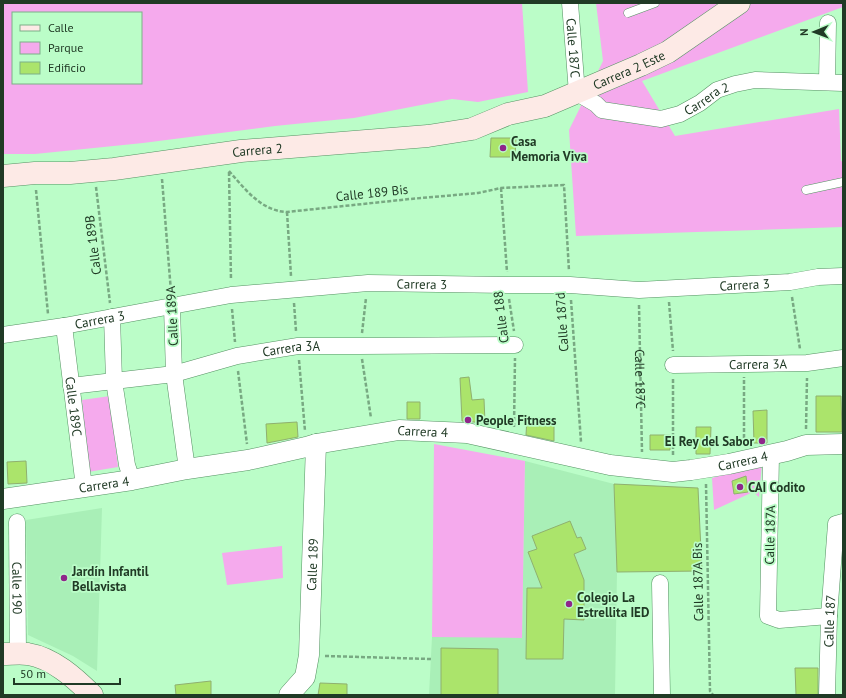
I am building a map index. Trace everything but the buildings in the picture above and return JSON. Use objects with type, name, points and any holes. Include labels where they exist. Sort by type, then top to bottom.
[{"type":"main road","name":"Carrera 2 Este","points":[[508,114],[545,106],[641,65],[668,52],[739,3]]},
{"type":"main road","name":"Carrera 2","points":[[3,176],[35,173],[94,171],[160,163],[200,156],[428,136],[472,129],[508,114]]},
{"type":"main road","points":[[11,654],[29,654],[44,659],[62,669],[92,695]]},
{"type":"street","name":"Calle 187C","points":[[570,3],[577,93]]},
{"type":"street","points":[[828,23],[835,82]]},
{"type":"street","name":"Carrera 2","points":[[577,93],[596,104],[602,110],[661,119],[680,114],[700,103],[717,90],[735,84],[756,80],[835,82]]},
{"type":"street","name":"Carrera 3","points":[[3,335],[172,307],[231,295],[368,283],[570,285],[638,290],[790,282],[818,277],[843,276]]},
{"type":"street","name":"Calle 189A","points":[[172,307],[174,374],[187,469]]},
{"type":"street","points":[[112,317],[114,381],[127,465],[132,480]]},
{"type":"street","name":"Calle 189C","points":[[57,327],[72,386],[84,487]]},
{"type":"street","name":"Carrera 3A","points":[[72,386],[174,374],[236,356],[298,346],[515,345]]},
{"type":"street","name":"Carrera 3A","points":[[674,365],[804,363],[843,358]]},
{"type":"street","name":"Carrera 4","points":[[3,499],[132,480],[187,469],[248,460],[316,444],[399,430],[467,434],[610,464],[673,472],[744,461],[806,445],[843,444]]},
{"type":"street","name":"Calle 189","points":[[293,689],[305,677],[309,655],[316,444]]},
{"type":"street","name":"Calle 187A","points":[[771,455],[768,616],[779,620],[829,616]]},
{"type":"street","name":"Calle 190","points":[[11,654],[10,583],[17,522]]},
{"type":"street","name":"Calle 187","points":[[827,695],[829,616],[840,523]]},
{"type":"street","points":[[660,583],[662,695]]},
{"type":"lane","points":[[628,13],[655,3]]},
{"type":"lane","points":[[806,190],[843,182]]},
{"type":"path","name":"Calle 189 Bis","points":[[200,156],[229,171],[258,201],[277,212],[478,193],[501,188],[564,184]]},
{"type":"path","name":"Calle 189A","points":[[160,163],[172,307]]},
{"type":"path","name":"Calle 189B","points":[[94,171],[112,317]]},
{"type":"path","points":[[229,171],[231,295],[236,356],[248,460]]},
{"type":"path","points":[[35,173],[57,327]]},
{"type":"path","name":"Calle 187d","points":[[564,184],[582,458]]},
{"type":"path","name":"Calle 188","points":[[501,188],[508,285],[515,345],[514,444]]},
{"type":"path","points":[[790,282],[804,363],[806,445]]},
{"type":"path","name":"Calle 187C","points":[[638,290],[643,468]]},
{"type":"path","points":[[744,461],[745,364]]},
{"type":"path","name":"Calle 187A Bis","points":[[706,468],[710,691],[713,695]]},
{"type":"path","points":[[309,655],[431,659]]},
{"type":"shaded area","name":"Colegio La Estrellita IED","points":[[525,461],[614,484],[617,572],[615,695],[429,695],[432,637],[522,637]]},
{"type":"shaded area","name":"Jardín Infantil Bellavista","points":[[102,508],[97,671],[73,656],[28,635],[26,520]]},
{"type":"green space","points":[[3,3],[522,3],[528,92],[478,102],[452,99],[354,118],[35,154],[3,154]]},
{"type":"green space","points":[[596,3],[843,3],[843,7],[642,81],[675,136],[839,109],[841,161],[843,162],[843,227],[576,236],[569,130],[603,61]]},
{"type":"green space","points":[[110,396],[118,467],[88,472],[82,400]]},
{"type":"green space","points":[[434,444],[525,461],[522,638],[432,637]]},
{"type":"green space","points":[[762,463],[759,497],[753,492],[714,510],[712,478]]},
{"type":"green space","points":[[282,546],[283,578],[227,585],[222,553]]},
{"type":"place","name":"Casa Memoria Viva","points":[[503,148]]},
{"type":"place","name":"People Fitness","points":[[468,420]]},
{"type":"place","name":"El Rey del Sabor","points":[[762,441]]},
{"type":"place","name":"CAI Codito","points":[[740,487]]},
{"type":"place","name":"Jardín Infantil Bellavista","points":[[64,578]]},
{"type":"place","name":"Colegio La Estrellita IED","points":[[569,604]]}]
